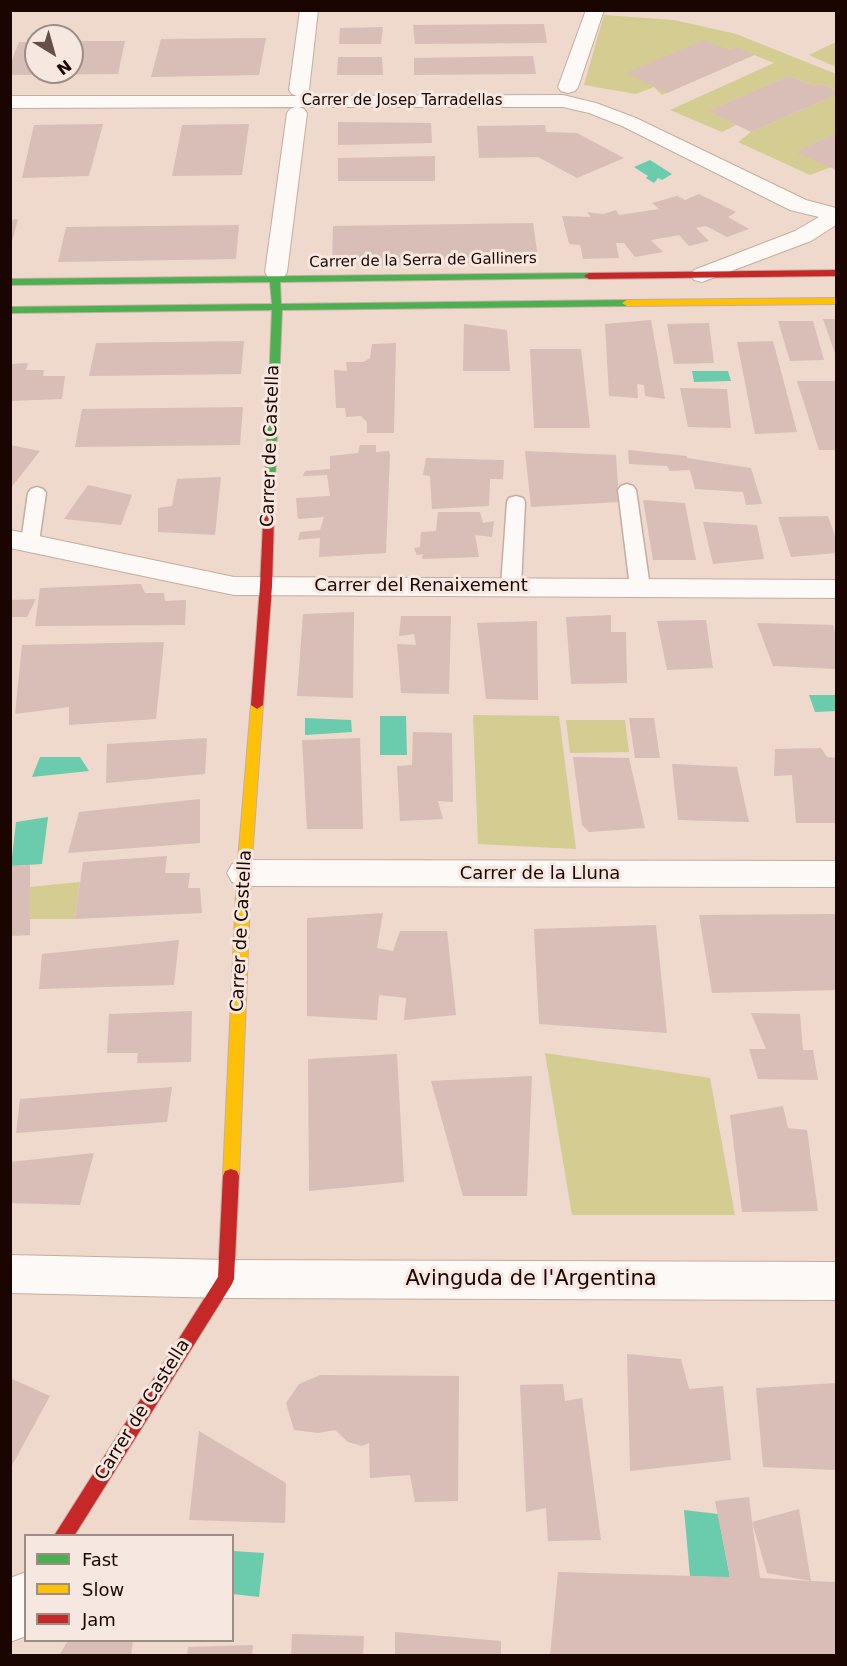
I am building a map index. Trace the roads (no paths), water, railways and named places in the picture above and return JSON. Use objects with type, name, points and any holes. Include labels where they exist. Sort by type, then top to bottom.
[{"type":"street","points":[[299,90],[309,10]]},
{"type":"street","points":[[568,87],[595,10]]},
{"type":"street","name":"Carrer de Josep Tarradellas","points":[[10,102],[563,101],[596,109],[629,122],[774,194],[798,204],[837,215]]},
{"type":"street","name":"Carrer de Castella","points":[[64,1534],[226,1279],[244,873],[266,586],[277,309],[276,276],[297,112]]},
{"type":"street","points":[[798,204],[808,218],[803,236]]},
{"type":"street","points":[[803,236],[837,215]]},
{"type":"street","points":[[702,275],[803,236],[826,231],[837,232]]},
{"type":"street","name":"Carrer de la Serra de Galliners","points":[[10,282],[276,276],[837,273]]},
{"type":"street","points":[[10,310],[277,309],[837,301]]},
{"type":"street","name":"Carrer del Renaixement","points":[[20,541],[234,586],[837,589]]},
{"type":"street","name":"Carrer de la Lluna","points":[[244,873],[837,874]]},
{"type":"street","name":"Avinguda de l'Argentina","points":[[10,1274],[226,1279],[837,1281]]},
{"type":"street","points":[[10,1619],[24,1598]]},
{"type":"lane","points":[[627,490],[640,587]]},
{"type":"lane","points":[[20,541],[37,493]]},
{"type":"lane","points":[[511,586],[516,502]]}]
